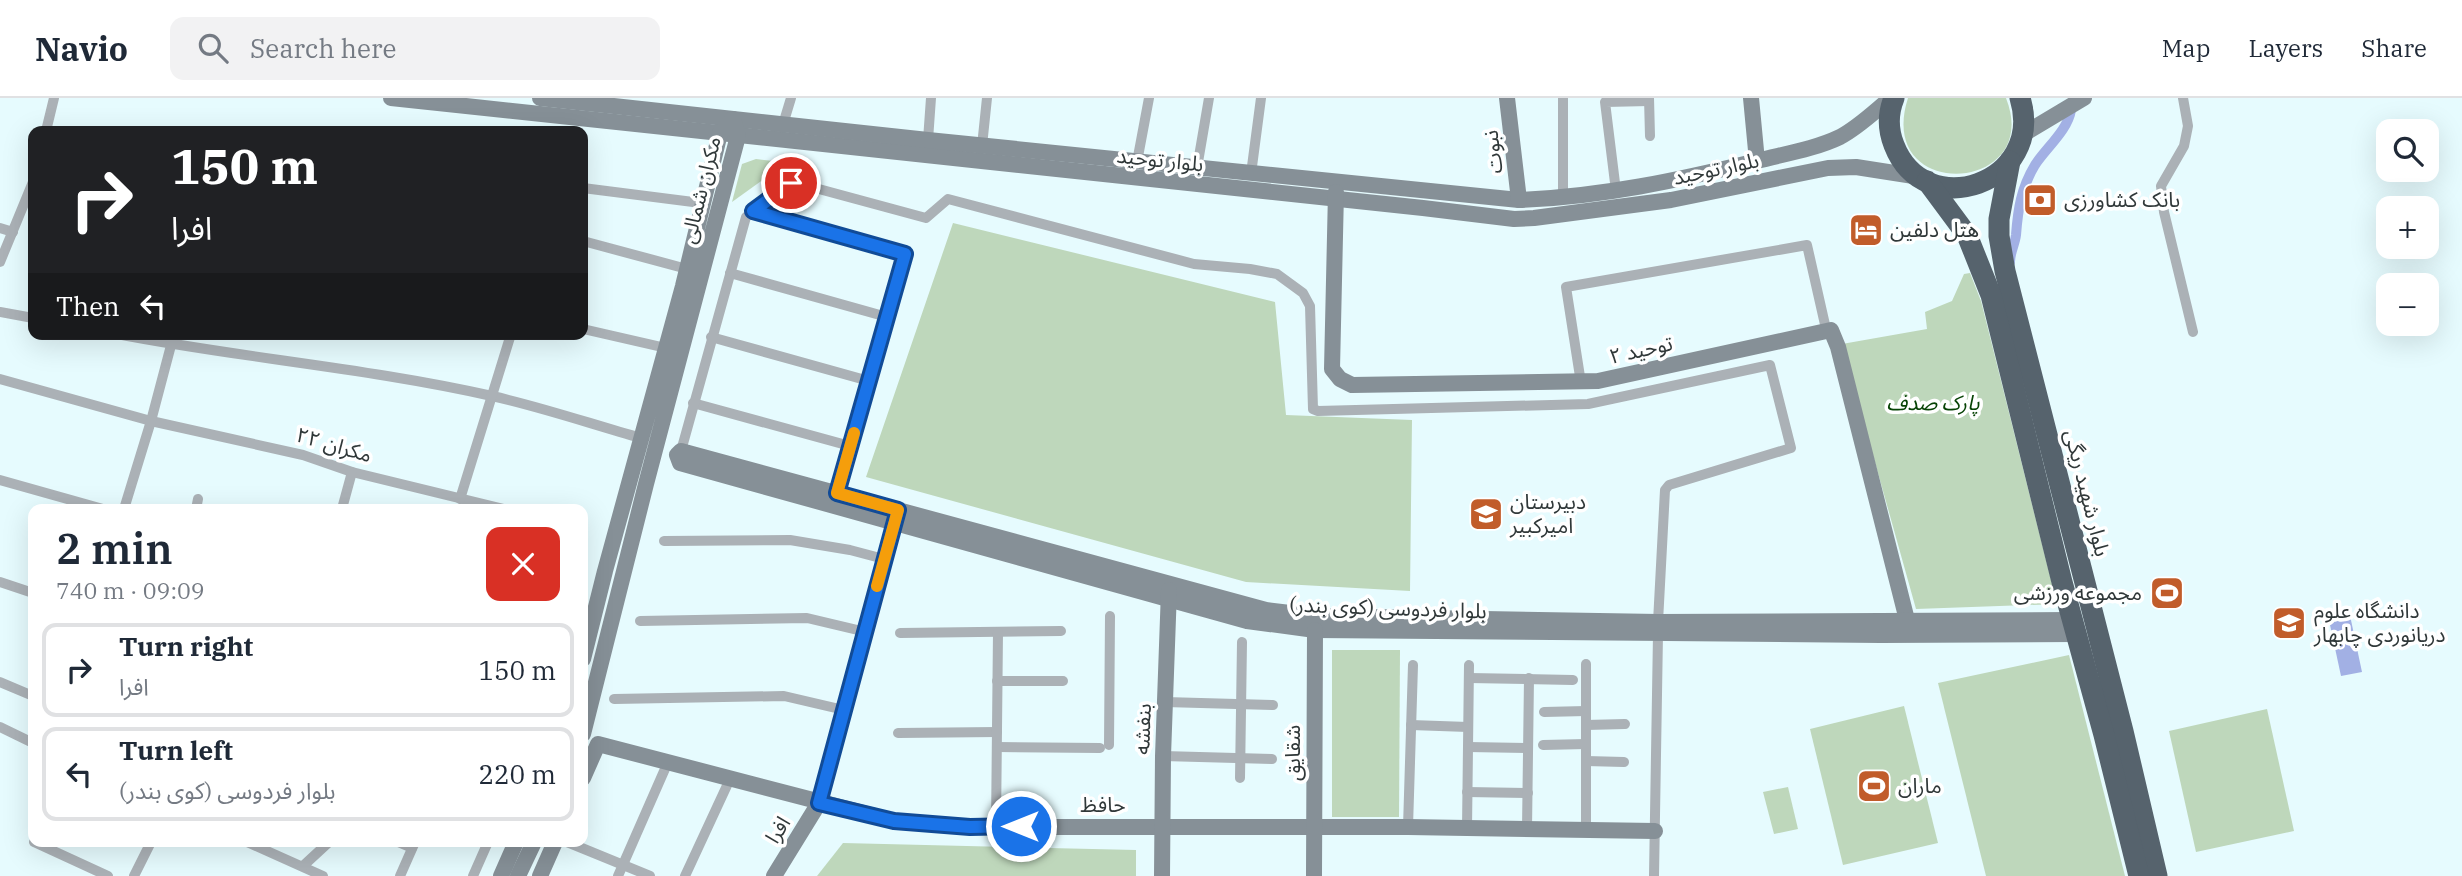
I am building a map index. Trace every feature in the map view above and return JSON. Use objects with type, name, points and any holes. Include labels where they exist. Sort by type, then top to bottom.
[{"type":"highway","points":[[1892,98],[1889,122],[1892,141],[1900,158],[1924,179],[1967,234],[1991,295],[2066,627],[2104,735],[2138,876]]},
{"type":"highway","points":[[1924,179],[1949,187],[1972,186],[2000,173],[2010,161],[2022,135],[2025,102]]},
{"type":"highway","name":"بلوار شهید ریگی","points":[[2010,161],[1998,236],[2005,271],[2123,730],[2157,876]]},
{"type":"street","points":[[47,126],[54,98]]},
{"type":"street","name":"بلوار توحید","points":[[391,98],[738,136],[780,132],[928,140],[1519,200],[1563,199],[1616,191],[1669,182],[1757,161],[1839,137],[1892,98]]},
{"type":"street","name":"بلوار توحید","points":[[540,98],[733,120],[780,132],[1514,219],[1671,200],[1828,167],[1856,167],[1924,179]]},
{"type":"street","points":[[780,132],[791,98]]},
{"type":"street","points":[[928,140],[931,98]]},
{"type":"street","points":[[982,146],[986,98]]},
{"type":"street","points":[[1137,162],[1149,98]]},
{"type":"street","points":[[1197,168],[1209,98]]},
{"type":"street","points":[[1251,174],[1261,98]]},
{"type":"street","name":"نبوت","points":[[1507,98],[1519,200]]},
{"type":"street","points":[[1563,98],[1563,199]]},
{"type":"street","points":[[1751,98],[1757,161]]},
{"type":"street","points":[[2022,135],[2084,98]]},
{"type":"street","points":[[2183,98],[2188,125],[2184,146],[2161,186],[2164,212],[2193,332]]},
{"type":"street","points":[[1616,191],[1605,102],[1649,99],[1650,136]]},
{"type":"street","name":"مکران شمالی","points":[[588,622],[666,348],[720,133],[733,120],[738,136],[588,714]]},
{"type":"street","points":[[680,457],[746,217],[793,182],[926,218],[948,200],[1194,264],[1277,274],[1303,293],[1310,306],[1313,409],[1318,411],[1588,404],[1770,365],[1791,448],[1668,485],[1665,490],[1658,628],[1654,876]]},
{"type":"street","name":"توحید ۲","points":[[1337,183],[1332,369],[1340,379],[1352,385],[1598,381],[1826,329]]},
{"type":"street","points":[[588,189],[701,203],[719,208]]},
{"type":"street","points":[[0,262],[28,194]]},
{"type":"street","points":[[753,211],[905,254],[837,493]]},
{"type":"street","points":[[0,228],[13,232]]},
{"type":"street","points":[[588,242],[687,269]]},
{"type":"street","points":[[1581,383],[1566,287],[1807,245],[1826,329],[1834,335],[1838,347],[1907,620]]},
{"type":"street","points":[[730,273],[887,317]]},
{"type":"street","points":[[0,312],[28,317]]},
{"type":"street","points":[[588,330],[666,348]]},
{"type":"street","points":[[711,337],[869,381]]},
{"type":"street","points":[[126,504],[173,340]]},
{"type":"street","points":[[179,340],[493,396],[641,438]]},
{"type":"street","points":[[460,499],[509,340]]},
{"type":"street","name":"مکران ۲۲","points":[[0,379],[151,421],[303,454],[352,471],[482,504]]},
{"type":"street","points":[[693,403],[850,446]]},
{"type":"street","name":"بلوار فردوسی (کوی بندر)","points":[[680,457],[1169,592],[1247,621],[1658,628],[2066,627]]},
{"type":"street","name":"بلوار فردوسی (کوی بندر)","points":[[680,457],[837,493],[896,517]]},
{"type":"street","points":[[343,504],[352,471]]},
{"type":"street","points":[[0,480],[85,504]]},
{"type":"street","name":"افرا","points":[[774,876],[819,803],[896,517]]},
{"type":"street","points":[[664,541],[790,540],[884,559]]},
{"type":"street","points":[[0,583],[28,591]]},
{"type":"street","name":"بنفشه","points":[[1162,876],[1169,592]]},
{"type":"street","points":[[997,747],[1104,746],[1110,616]]},
{"type":"street","points":[[640,621],[807,618],[866,632]]},
{"type":"street","name":"بلوار فردوسی (کوی بندر)","points":[[1658,628],[1907,620],[1937,628]]},
{"type":"street","name":"شقایق","points":[[1314,876],[1315,623]]},
{"type":"street","points":[[900,633],[1061,631]]},
{"type":"street","points":[[996,826],[998,632]]},
{"type":"street","points":[[1240,778],[1242,642]]},
{"type":"street","points":[[1586,664],[1586,830]]},
{"type":"street","points":[[1408,827],[1413,665]]},
{"type":"street","points":[[1466,829],[1469,665]]},
{"type":"street","points":[[1469,678],[1573,680]]},
{"type":"street","points":[[1527,829],[1529,678]]},
{"type":"street","points":[[997,681],[1063,681]]},
{"type":"street","points":[[0,682],[28,694]]},
{"type":"street","points":[[614,699],[784,696],[844,710]]},
{"type":"street","points":[[1165,702],[1273,705]]},
{"type":"street","points":[[1544,712],[1586,711]]},
{"type":"street","points":[[1586,725],[1625,724]]},
{"type":"street","points":[[1411,725],[1468,726]]},
{"type":"street","points":[[0,727],[28,741]]},
{"type":"street","points":[[898,733],[997,732]]},
{"type":"street","name":"حافظ","points":[[588,767],[598,744],[894,821],[941,825],[1655,831]]},
{"type":"street","points":[[1543,745],[1586,744]]},
{"type":"street","points":[[1468,747],[1528,748]]},
{"type":"street","points":[[1163,756],[1272,759]]},
{"type":"street","points":[[1586,761],[1624,762]]},
{"type":"street","points":[[620,871],[668,762]]},
{"type":"street","points":[[685,876],[730,779]]},
{"type":"street","points":[[1467,792],[1528,793]]},
{"type":"street","points":[[46,847],[108,876]]},
{"type":"street","points":[[134,876],[148,847]]},
{"type":"street","points":[[259,847],[323,876]]},
{"type":"street","points":[[303,866],[324,847]]},
{"type":"street","points":[[400,876],[412,847]]},
{"type":"street","points":[[473,876],[486,847]]},
{"type":"street","points":[[501,876],[514,847]]},
{"type":"street","points":[[519,876],[532,847]]},
{"type":"street","points":[[540,876],[553,847]]},
{"type":"street","points":[[576,847],[620,871],[650,876]]},
{"type":"green space","points":[[1908,98],[2006,98],[2011,130],[2002,153],[1983,168],[1958,174],[1934,170],[1914,156],[1904,132]]},
{"type":"green space","points":[[756,159],[782,162],[782,166],[732,202],[742,164]]},
{"type":"green space","points":[[953,223],[1275,302],[1286,415],[1412,420],[1410,591],[1246,582],[866,477]]},
{"type":"green space","name":"پارک صدف","points":[[1970,273],[1981,301],[2057,604],[1916,609],[1842,344],[1927,329],[1925,312],[1952,301],[1964,274]]},
{"type":"green space","points":[[1332,650],[1400,650],[1399,817],[1332,817]]},
{"type":"green space","points":[[2069,655],[2125,876],[1986,876],[1938,683]]},
{"type":"green space","name":"ماران","points":[[1904,706],[1938,843],[1843,865],[1810,729]]},
{"type":"green space","points":[[2267,709],[2294,831],[2196,852],[2169,731]]},
{"type":"green space","points":[[1788,787],[1798,829],[1774,834],[1763,792]]},
{"type":"green space","points":[[843,843],[1136,850],[1136,876],[817,876]]},
{"type":"water","points":[[2348,606],[2362,672],[2341,676],[2327,611]]},
{"type":"waterway","points":[[2010,262],[2026,182],[2035,165],[2066,125],[2071,110]]},
{"type":"slow traffic","points":[[854,433],[837,493],[898,510],[877,586]]},
{"type":"place","name":"بانک کشاورزی","points":[[2040,200]]},
{"type":"place","name":"هتل دلفین","points":[[1866,230]]},
{"type":"place","name":"دبیرستان امیرکبیر","points":[[1486,514]]},
{"type":"place","name":"مجموعه ورزشی","points":[[2167,593]]},
{"type":"place","name":"دانشگاه علوم دریانوردی چابهار","points":[[2289,623]]},
{"type":"place","name":"ماران","points":[[1874,786]]},
{"type":"route","points":[[791,183],[753,211],[905,254],[837,493],[898,510],[819,803],[894,821],[970,827],[1021,826]]}]
